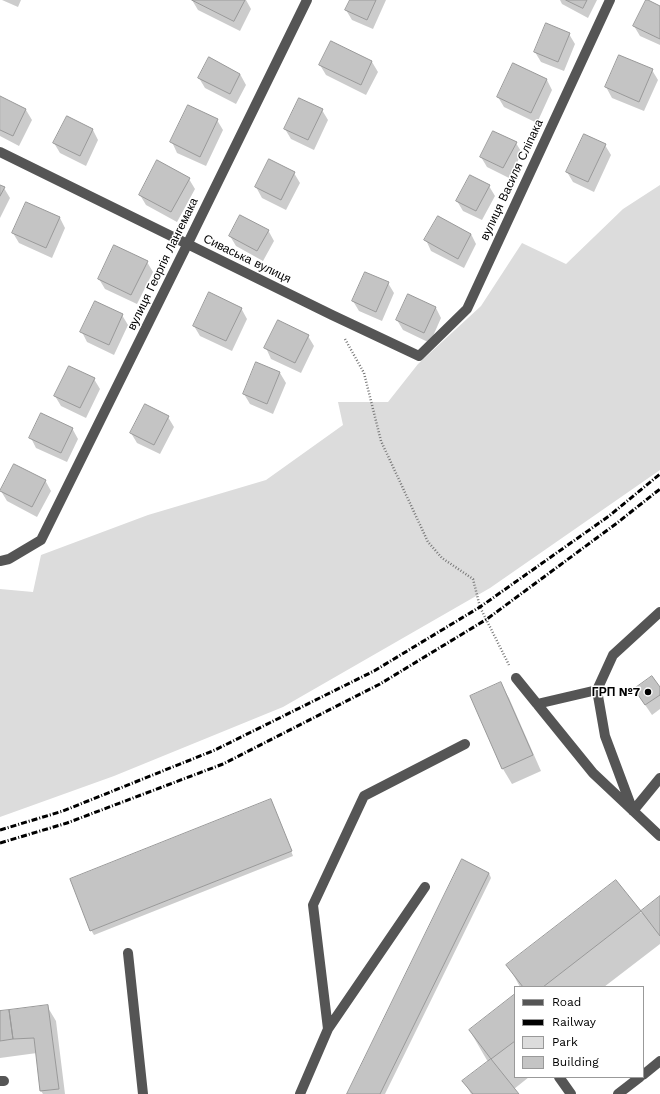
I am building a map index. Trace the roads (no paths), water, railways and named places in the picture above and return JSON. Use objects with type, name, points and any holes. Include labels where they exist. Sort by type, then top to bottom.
[{"type":"street","name":"вулиця Георгія Лангемака","points":[[0,562],[9,559],[41,540],[306,0]]},
{"type":"street","name":"вулиця Василя Сліпака","points":[[418,356],[467,309],[610,0]]},
{"type":"street","name":"Сиваська вулиця","points":[[0,152],[332,316],[418,356]]},
{"type":"street","points":[[633,811],[605,736],[597,690],[613,655],[660,612]]},
{"type":"street","points":[[516,678],[593,773],[660,836]]},
{"type":"street","points":[[537,704],[597,690]]},
{"type":"street","points":[[328,1029],[312,905],[364,796],[465,744]]},
{"type":"street","points":[[633,811],[660,778]]},
{"type":"street","points":[[300,1094],[328,1029],[425,888]]},
{"type":"street","points":[[128,953],[142,1094]]},
{"type":"street","points":[[644,1074],[660,1061]]},
{"type":"street","points":[[560,1078],[571,1094]]},
{"type":"street","points":[[618,1094],[639,1078]]},
{"type":"railway","points":[[0,830],[63,811],[215,750],[374,671],[480,607],[609,516],[660,474]]},
{"type":"railway","points":[[0,843],[67,823],[223,764],[380,684],[487,619],[617,523],[660,489]]},
{"type":"place","name":"ГРП №7","points":[[648,692]]}]
